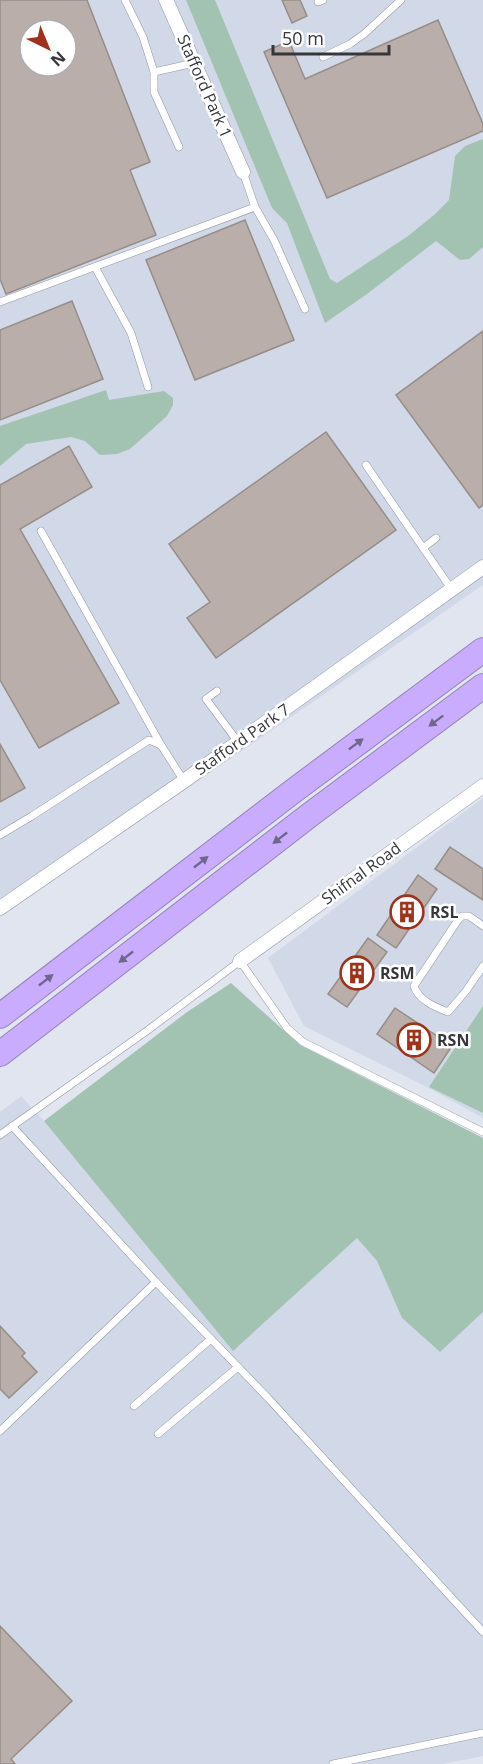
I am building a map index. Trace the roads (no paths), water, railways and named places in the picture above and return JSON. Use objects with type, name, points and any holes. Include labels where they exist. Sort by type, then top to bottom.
[{"type":"highway","points":[[0,1016],[296,789],[483,650]]},
{"type":"highway","points":[[0,1054],[311,813],[483,686]]},
{"type":"street","name":"Stafford Park 1","points":[[166,0],[243,172]]},
{"type":"street","name":"Stafford Park 7","points":[[0,908],[483,567]]},
{"type":"street","name":"Shifnal Road","points":[[240,961],[483,786]]},
{"type":"lane","points":[[125,0],[143,37],[154,72],[154,92],[179,147]]},
{"type":"lane","points":[[323,57],[350,44],[364,34],[401,0]]},
{"type":"lane","points":[[154,72],[194,63]]},
{"type":"lane","points":[[243,172],[255,207],[274,240],[305,309]]},
{"type":"lane","points":[[0,302],[255,207]]},
{"type":"lane","points":[[95,267],[131,333],[148,387]]},
{"type":"lane","points":[[366,465],[452,590]]},
{"type":"lane","points":[[41,531],[183,781]]},
{"type":"lane","points":[[423,548],[436,538]]},
{"type":"lane","points":[[217,691],[206,699],[238,742]]},
{"type":"lane","points":[[0,835],[149,740],[161,745]]},
{"type":"lane","points":[[483,926],[469,916],[462,916],[458,920],[414,986],[416,993],[432,1006],[448,1012],[483,966]]},
{"type":"lane","points":[[0,1135],[148,1030],[240,961],[287,1028],[303,1042],[483,1131]]},
{"type":"lane","points":[[12,1126],[483,1632]]},
{"type":"lane","points":[[0,1431],[156,1282]]},
{"type":"lane","points":[[134,1406],[211,1339]]},
{"type":"lane","points":[[158,1434],[238,1367]]},
{"type":"lane","points":[[333,1764],[483,1732]]},
{"type":"place","name":"RSL","points":[[407,912]]},
{"type":"place","name":"RSM","points":[[357,973]]},
{"type":"place","name":"RSN","points":[[414,1040]]}]
